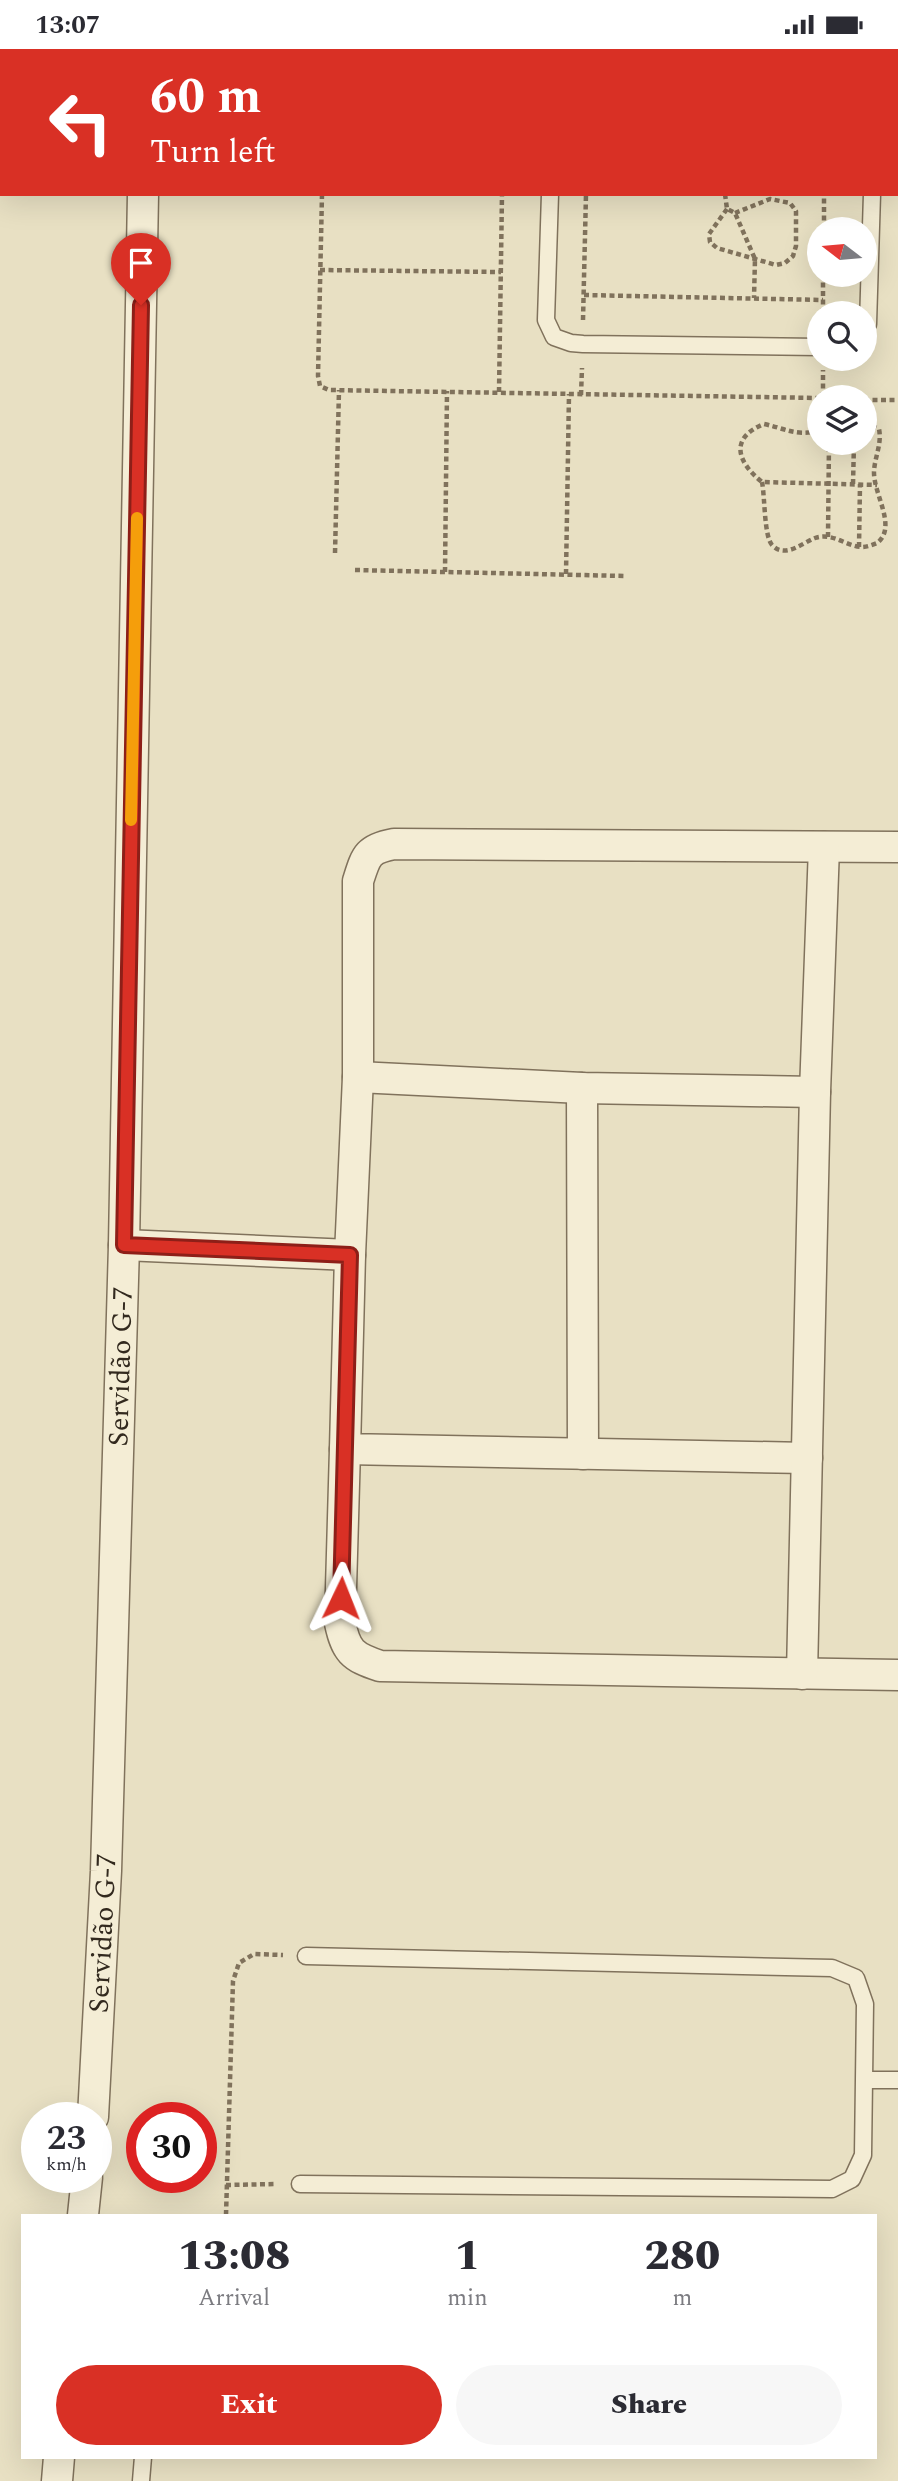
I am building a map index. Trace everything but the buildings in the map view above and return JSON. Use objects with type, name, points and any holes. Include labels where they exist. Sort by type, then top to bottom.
[{"type":"street","name":"Servidão G-7","points":[[94,2102],[106,1871],[124,1245],[142,196]]},
{"type":"street","points":[[898,847],[394,844],[376,848],[364,861],[358,881],[358,1077],[350,1255],[340,1623],[345,1644],[359,1659],[380,1666],[898,1675]]},
{"type":"street","points":[[802,1674],[824,848]]},
{"type":"street","points":[[358,1077],[582,1088],[816,1092]]},
{"type":"street","points":[[582,1088],[583,1454]]},
{"type":"street","points":[[124,1245],[350,1255]]},
{"type":"street","points":[[345,1449],[807,1458]]},
{"type":"street","points":[[83,2214],[85,2193]]},
{"type":"street","points":[[57,2481],[59,2459]]},
{"type":"lane","points":[[550,196],[546,320],[554,337],[583,344],[807,347]]},
{"type":"lane","points":[[869,301],[872,196]]},
{"type":"lane","points":[[300,2184],[832,2189],[852,2179],[863,2155],[865,2080],[865,2004],[856,1979],[832,1968],[306,1956]]},
{"type":"lane","points":[[865,2080],[898,2080]]},
{"type":"lane","points":[[141,2481],[143,2459]]},
{"type":"path","points":[[321,196],[318,376],[320,386],[329,390],[807,398]]},
{"type":"path","points":[[499,392],[502,196]]},
{"type":"path","points":[[581,395],[586,196]]},
{"type":"path","points":[[725,196],[727,209],[712,227],[710,242],[717,248],[776,265],[785,263],[793,256],[796,246],[796,211],[790,203],[770,199],[735,213]]},
{"type":"path","points":[[824,196],[824,217]]},
{"type":"path","points":[[727,209],[735,213],[755,259],[754,298]]},
{"type":"path","points":[[320,270],[501,272]]},
{"type":"path","points":[[584,295],[823,300],[823,287]]},
{"type":"path","points":[[335,553],[339,390]]},
{"type":"path","points":[[445,572],[447,391]]},
{"type":"path","points":[[566,574],[569,394]]},
{"type":"path","points":[[877,400],[898,400]]},
{"type":"path","points":[[807,434],[790,433],[764,423],[752,428],[740,451],[742,462],[762,482],[769,541],[775,548],[784,551],[796,549],[821,536],[859,547],[869,547],[888,534],[887,506],[874,473],[881,440],[877,428]]},
{"type":"path","points":[[828,537],[829,455]]},
{"type":"path","points":[[853,484],[854,455]]},
{"type":"path","points":[[762,482],[877,485]]},
{"type":"path","points":[[859,547],[860,484]]},
{"type":"path","points":[[355,570],[626,576]]},
{"type":"path","points":[[226,2214],[233,1981],[239,1963],[254,1954],[306,1956]]},
{"type":"path","points":[[226,2185],[300,2184]]},
{"type":"slow traffic","points":[[131,820],[137,518]]},
{"type":"route","points":[[141,305],[124,1245],[350,1255],[341,1598]]}]
